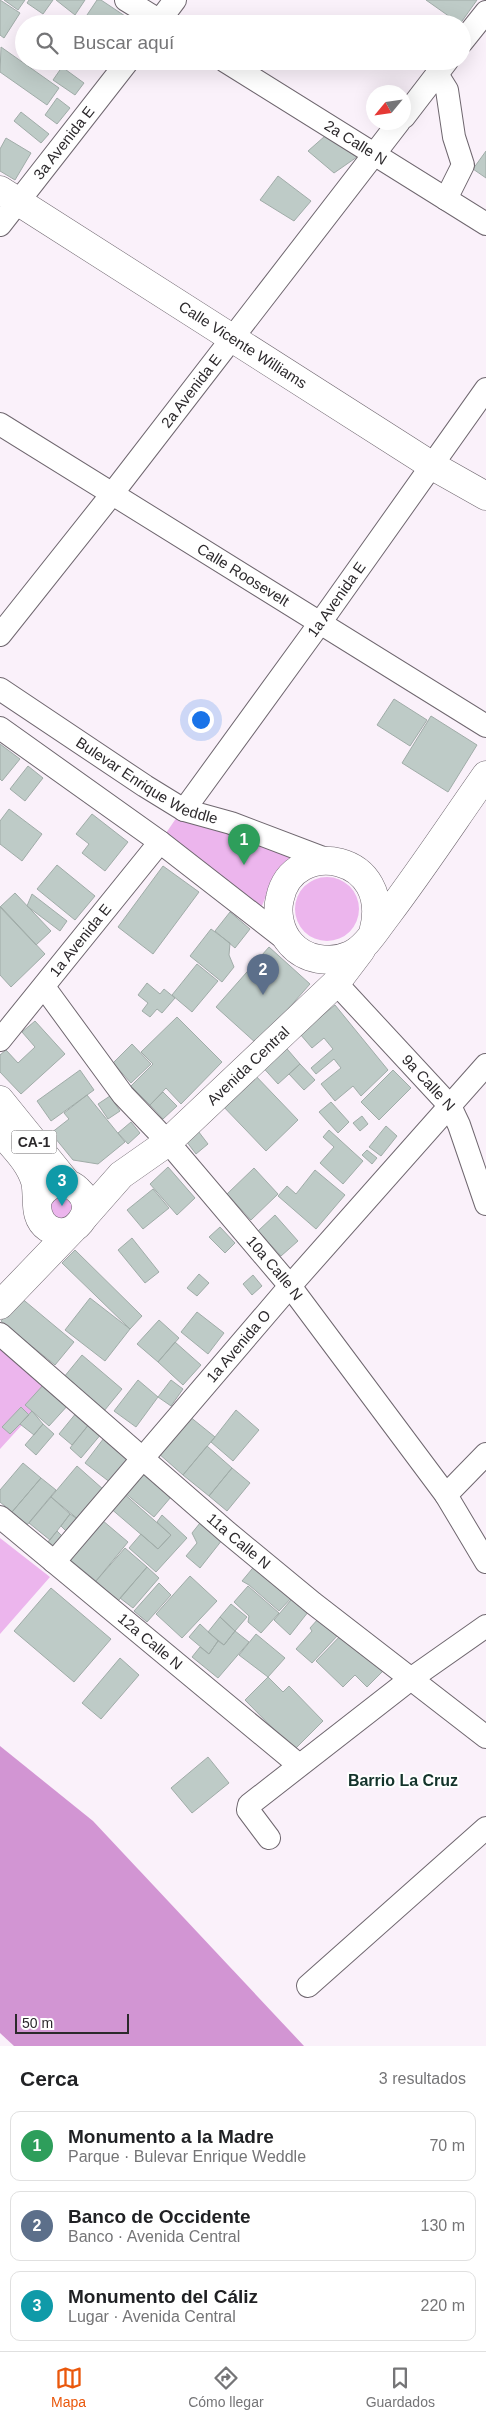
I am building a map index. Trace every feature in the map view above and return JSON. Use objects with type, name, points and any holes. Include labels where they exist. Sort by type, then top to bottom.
[{"type":"main road","name":"Calle Vicente Williams","points":[[9,196],[233,337],[431,465],[486,496]]},
{"type":"main road","name":"Avenida Central","points":[[78,1223],[121,1175],[168,1142],[336,983],[486,775]]},
{"type":"main road","points":[[298,949],[319,960],[335,960],[351,955],[368,939],[378,917],[377,901],[371,886],[361,874],[340,863],[315,862],[299,869],[287,881],[280,896],[278,913],[282,930],[298,949],[336,983]]},
{"type":"main road","name":"Bulevar Enrique Weddle","points":[[340,863],[384,878],[405,875],[420,869]]},
{"type":"main road","name":"CA-1","points":[[0,1100],[84,1199],[86,1208],[78,1223],[0,1305],[32,1260],[40,1240],[40,1212],[35,1183],[30,1168],[0,1131]]},
{"type":"main road","name":"Avenida Central","points":[[71,1185],[121,1175]]},
{"type":"main road","points":[[71,1185],[53,1184],[46,1188],[40,1212],[56,1232],[78,1223]]},
{"type":"street","points":[[126,0],[148,15]]},
{"type":"street","points":[[165,15],[175,0]]},
{"type":"street","points":[[471,31],[486,12]]},
{"type":"street","name":"3a Avenida E","points":[[0,225],[9,196],[120,70]]},
{"type":"street","name":"2a Calle N","points":[[240,70],[486,224]]},
{"type":"street","points":[[411,108],[440,70]]},
{"type":"street","points":[[442,70],[454,137],[463,165],[446,198]]},
{"type":"street","name":"2a Avenida E","points":[[0,635],[112,494],[393,130]]},
{"type":"street","name":"1a Avenida E","points":[[184,810],[320,623],[486,389]]},
{"type":"street","name":"Calle Roosevelt","points":[[0,424],[486,726]]},
{"type":"street","name":"Bulevar Enrique Weddle","points":[[0,689],[184,810],[232,823],[340,863]]},
{"type":"street","points":[[0,728],[160,842],[298,949]]},
{"type":"street","name":"1a Avenida E","points":[[0,1040],[160,842]]},
{"type":"street","name":"9a Calle N","points":[[336,983],[450,1106],[459,1125],[486,1204]]},
{"type":"street","name":"10a Calle N","points":[[44,987],[122,1095],[168,1142],[290,1286],[446,1495],[486,1562]]},
{"type":"street","name":"1a Avenida O","points":[[54,1562],[290,1286],[486,1065]]},
{"type":"street","name":"11a Calle N","points":[[0,1334],[141,1459],[313,1603],[486,1737]]},
{"type":"street","points":[[446,1495],[486,1454]]},
{"type":"street","name":"12a Calle N","points":[[0,1517],[300,1765]]},
{"type":"street","points":[[269,1838],[248,1810],[249,1805],[412,1678],[486,1626]]},
{"type":"street","points":[[308,1986],[486,1828]]},
{"type":"shaded area","points":[[179,814],[294,853],[274,877],[261,908],[164,836]]},
{"type":"shaded area","points":[[327,877],[345,883],[353,891],[359,909],[353,927],[345,935],[327,941],[309,935],[301,927],[295,909],[301,891],[309,883]]},
{"type":"shaded area","points":[[61,1187],[80,1212],[54,1224],[45,1197]]},
{"type":"shaded area","points":[[0,1347],[51,1393],[0,1449]]},
{"type":"shaded area","points":[[0,1538],[50,1577],[0,1634]]},
{"type":"shaded area","points":[[0,1746],[93,1821],[304,2046],[14,2046],[0,2033]]},
{"type":"building","points":[[0,0],[20,13],[15,15],[15,21],[4,38],[0,35]]},
{"type":"building","points":[[4,0],[25,0],[18,10]]},
{"type":"building","points":[[29,0],[53,0],[43,14],[27,3]]},
{"type":"building","points":[[56,0],[85,0],[75,15]]},
{"type":"building","points":[[97,0],[101,0],[124,15],[87,15]]},
{"type":"building","points":[[426,0],[477,0],[466,15],[447,15]]},
{"type":"building","points":[[1,47],[15,57],[15,70],[34,70],[59,88],[47,105],[0,72]]},
{"type":"building","points":[[60,70],[66,70],[84,83],[75,95],[53,80]]},
{"type":"building","points":[[57,98],[70,108],[57,124],[45,115]]},
{"type":"building","points":[[21,112],[49,134],[41,143],[14,121]]},
{"type":"building","points":[[325,136],[357,157],[334,173],[308,151]]},
{"type":"building","points":[[6,138],[31,153],[15,180],[0,171],[0,149]]},
{"type":"building","points":[[486,151],[486,178],[473,169]]},
{"type":"building","points":[[278,176],[311,201],[294,221],[260,200]]},
{"type":"building","points":[[394,699],[427,720],[410,746],[377,725]]},
{"type":"building","points":[[431,716],[477,745],[448,792],[402,763]]},
{"type":"building","points":[[0,744],[20,759],[2,781],[0,779]]},
{"type":"building","points":[[28,766],[43,778],[25,801],[10,789]]},
{"type":"building","points":[[9,809],[42,834],[22,861],[0,844],[0,821]]},
{"type":"building","points":[[92,814],[128,842],[105,871],[82,853],[89,844],[76,834]]},
{"type":"building","points":[[57,865],[95,896],[75,920],[37,889]]},
{"type":"building","points":[[163,866],[199,892],[153,954],[118,927]]},
{"type":"building","points":[[15,893],[51,931],[36,945],[0,907]]},
{"type":"building","points":[[32,894],[67,921],[60,931],[27,906]]},
{"type":"building","points":[[0,906],[45,954],[11,987],[0,975]]},
{"type":"building","points":[[230,912],[250,929],[235,948],[215,931]]},
{"type":"building","points":[[211,929],[230,943],[229,955],[234,967],[222,982],[190,956]]},
{"type":"building","points":[[269,947],[310,984],[257,1044],[216,1007]]},
{"type":"building","points":[[197,964],[218,981],[192,1012],[172,995]]},
{"type":"building","points":[[147,983],[160,994],[164,989],[175,998],[162,1013],[157,1009],[150,1017],[142,1011],[148,1003],[138,995]]},
{"type":"building","points":[[335,1005],[388,1070],[361,1096],[353,1086],[335,1101],[321,1084],[341,1068],[334,1059],[316,1074],[311,1068],[333,1049],[324,1038],[312,1048],[300,1034]]},
{"type":"building","points":[[177,1017],[222,1062],[181,1104],[166,1088],[150,1105],[131,1086],[153,1064],[141,1052]]},
{"type":"building","points":[[35,1021],[65,1054],[21,1094],[0,1072],[0,1055],[6,1050],[18,1063],[35,1047],[22,1032]]},
{"type":"building","points":[[282,1043],[300,1064],[278,1084],[259,1063]]},
{"type":"building","points":[[132,1044],[151,1064],[131,1083],[113,1063]]},
{"type":"building","points":[[300,1064],[315,1080],[304,1090],[289,1074]]},
{"type":"building","points":[[80,1070],[94,1090],[51,1121],[37,1101]]},
{"type":"building","points":[[393,1070],[411,1088],[379,1120],[361,1102]]},
{"type":"building","points":[[252,1072],[298,1120],[266,1151],[220,1103]]},
{"type":"building","points":[[163,1092],[177,1106],[163,1119],[150,1105]]},
{"type":"building","points":[[87,1095],[125,1142],[98,1164],[73,1160],[51,1133],[69,1119],[64,1113]]},
{"type":"building","points":[[110,1096],[120,1111],[108,1119],[98,1104]]},
{"type":"building","points":[[331,1102],[349,1122],[338,1133],[319,1112]]},
{"type":"building","points":[[362,1116],[368,1124],[360,1131],[353,1123]]},
{"type":"building","points":[[131,1122],[140,1133],[128,1144],[118,1133]]},
{"type":"building","points":[[386,1126],[397,1136],[381,1156],[369,1147]]},
{"type":"building","points":[[195,1127],[208,1144],[196,1154],[183,1137]]},
{"type":"building","points":[[329,1130],[363,1161],[343,1184],[320,1163],[334,1147],[323,1137]]},
{"type":"building","points":[[367,1150],[377,1158],[372,1164],[362,1155]]},
{"type":"building","points":[[168,1167],[195,1198],[177,1215],[150,1184]]},
{"type":"building","points":[[254,1168],[278,1194],[251,1220],[227,1194]]},
{"type":"building","points":[[315,1170],[345,1195],[316,1229],[278,1196],[287,1186],[296,1194]]},
{"type":"building","points":[[153,1189],[169,1208],[143,1229],[127,1210]]},
{"type":"building","points":[[275,1215],[298,1241],[281,1256],[258,1231]]},
{"type":"building","points":[[220,1227],[235,1243],[225,1253],[209,1237]]},
{"type":"building","points":[[132,1238],[159,1272],[145,1283],[118,1250]]},
{"type":"building","points":[[75,1250],[142,1316],[130,1329],[62,1263]]},
{"type":"building","points":[[199,1274],[209,1283],[197,1296],[187,1288]]},
{"type":"building","points":[[253,1275],[262,1286],[252,1295],[243,1284]]},
{"type":"building","points":[[20,1297],[74,1342],[55,1365],[1,1321]]},
{"type":"building","points":[[90,1298],[130,1329],[105,1361],[65,1330]]},
{"type":"building","points":[[197,1312],[224,1333],[208,1354],[181,1332]]},
{"type":"building","points":[[159,1320],[179,1338],[158,1362],[137,1344]]},
{"type":"building","points":[[175,1342],[201,1365],[183,1385],[158,1362]]},
{"type":"building","points":[[82,1355],[122,1389],[104,1411],[64,1377]]},
{"type":"building","points":[[138,1380],[158,1397],[136,1427],[114,1411]]},
{"type":"building","points":[[171,1380],[183,1389],[171,1406],[158,1397]]},
{"type":"building","points":[[45,1383],[69,1404],[49,1426],[25,1405]]},
{"type":"building","points":[[21,1407],[29,1415],[10,1434],[2,1427]]},
{"type":"building","points":[[236,1410],[259,1430],[233,1461],[211,1442]]},
{"type":"building","points":[[32,1411],[43,1424],[34,1435],[20,1424]]},
{"type":"building","points":[[77,1412],[90,1423],[72,1445],[59,1434]]},
{"type":"building","points":[[189,1416],[215,1437],[183,1475],[158,1453]]},
{"type":"building","points":[[90,1423],[102,1433],[81,1458],[70,1448]]},
{"type":"building","points":[[43,1424],[54,1434],[36,1455],[25,1445]]},
{"type":"building","points":[[107,1434],[133,1454],[111,1483],[85,1463]]},
{"type":"building","points":[[207,1446],[232,1468],[209,1496],[183,1475]]},
{"type":"building","points":[[23,1463],[41,1478],[12,1512],[0,1502],[0,1490]]},
{"type":"building","points":[[77,1466],[104,1490],[79,1520],[51,1497]]},
{"type":"building","points":[[147,1467],[176,1491],[154,1517],[125,1493]]},
{"type":"building","points":[[232,1468],[250,1483],[227,1511],[209,1496]]},
{"type":"building","points":[[41,1478],[56,1490],[27,1525],[12,1512]]},
{"type":"building","points":[[122,1492],[171,1535],[158,1549],[109,1507]]},
{"type":"building","points":[[51,1497],[70,1514],[50,1540],[29,1523]]},
{"type":"building","points":[[70,1514],[79,1520],[68,1533],[61,1526]]},
{"type":"building","points":[[162,1515],[187,1538],[156,1572],[129,1548],[141,1534],[158,1549],[171,1535],[157,1522]]},
{"type":"building","points":[[204,1518],[226,1535],[200,1568],[186,1556],[197,1543],[192,1533]]},
{"type":"building","points":[[102,1520],[128,1542],[96,1581],[69,1559]]},
{"type":"building","points":[[57,1531],[64,1538],[54,1549],[47,1543]]},
{"type":"building","points":[[125,1548],[147,1567],[118,1601],[96,1581]]},
{"type":"building","points":[[257,1563],[296,1593],[279,1611],[242,1581]]},
{"type":"building","points":[[147,1567],[159,1578],[133,1608],[120,1598]]},
{"type":"building","points":[[190,1576],[217,1601],[182,1638],[156,1614]]},
{"type":"building","points":[[159,1583],[171,1595],[147,1622],[134,1611]]},
{"type":"building","points":[[248,1586],[279,1613],[261,1633],[248,1622],[249,1616],[234,1602]]},
{"type":"building","points":[[51,1588],[111,1639],[74,1682],[14,1631]]},
{"type":"building","points":[[296,1594],[312,1607],[290,1635],[274,1620]]},
{"type":"building","points":[[231,1604],[247,1617],[235,1631],[220,1617]]},
{"type":"building","points":[[220,1617],[235,1631],[224,1645],[208,1632]]},
{"type":"building","points":[[319,1618],[338,1635],[312,1663],[296,1649],[312,1631],[310,1628]]},
{"type":"building","points":[[200,1624],[218,1641],[209,1654],[189,1637]]},
{"type":"building","points":[[235,1631],[249,1642],[218,1678],[192,1657],[200,1647],[209,1654],[218,1641],[224,1645]]},
{"type":"building","points":[[345,1631],[384,1670],[367,1687],[355,1675],[343,1687],[316,1661]]},
{"type":"building","points":[[256,1634],[285,1658],[268,1677],[239,1655]]},
{"type":"building","points":[[120,1658],[139,1675],[101,1719],[82,1703]]},
{"type":"building","points":[[268,1677],[283,1692],[289,1686],[323,1721],[294,1750],[245,1700]]},
{"type":"building","points":[[208,1757],[229,1783],[192,1813],[171,1788]]},
{"type":"place","name":"Monumento a la Madre","points":[[244,865]]},
{"type":"place","name":"Banco de Occidente","points":[[263,995]]},
{"type":"place","name":"Monumento del Cáliz","points":[[62,1206]]},
{"type":"district","name":"Barrio La Cruz","points":[[403,1780]]}]
